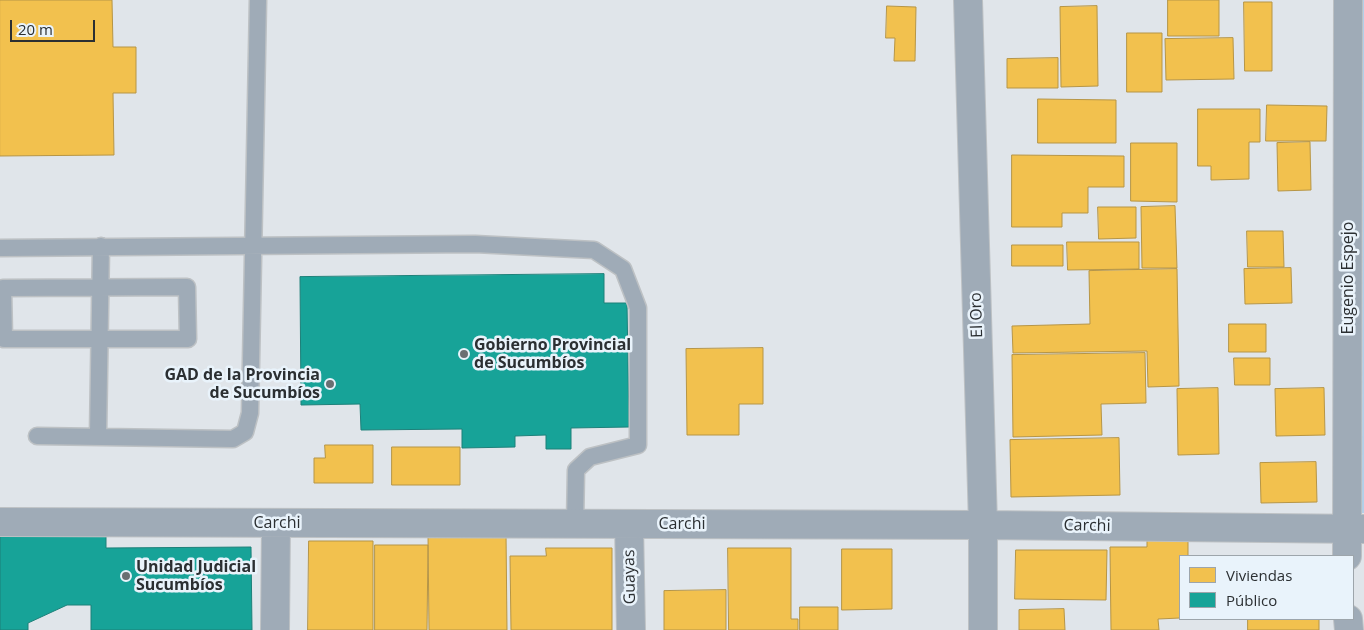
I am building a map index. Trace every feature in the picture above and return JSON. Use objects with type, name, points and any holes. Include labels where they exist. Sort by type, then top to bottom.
[{"type":"street","name":"El Oro","points":[[968,0],[983,525],[983,630]]},
{"type":"street","name":"Eugenio Espejo","points":[[1347,555],[1355,529],[1348,0]]},
{"type":"street","name":"Carchi","points":[[0,522],[983,525],[1355,529]]},
{"type":"street","points":[[275,630],[276,523]]},
{"type":"street","name":"Guayas","points":[[629,524],[632,630]]},
{"type":"lane","points":[[37,436],[233,439],[245,432],[250,413],[258,0]]},
{"type":"lane","points":[[0,248],[475,244],[594,250],[623,269],[638,308],[638,445],[590,457],[576,470],[575,524]]},
{"type":"lane","points":[[98,436],[101,246]]},
{"type":"lane","points":[[100,287],[187,287],[188,339],[4,339],[3,288],[100,287]]},
{"type":"shaded area","points":[[1363,0],[1364,513],[1362,513]]},
{"type":"building: Viviendas","points":[[0,0],[112,0],[113,47],[136,47],[136,93],[113,93],[114,155],[0,156]]},
{"type":"building: Viviendas","points":[[1168,0],[1219,0],[1219,36],[1168,36]]},
{"type":"building: Viviendas","points":[[1244,2],[1272,2],[1272,71],[1245,71]]},
{"type":"building: Viviendas","points":[[887,6],[916,7],[915,61],[894,61],[895,38],[886,38]]},
{"type":"building: Viviendas","points":[[1097,6],[1098,86],[1061,87],[1060,7]]},
{"type":"building: Viviendas","points":[[1127,33],[1162,33],[1162,92],[1127,92]]},
{"type":"building: Viviendas","points":[[1233,38],[1234,79],[1166,80],[1165,39]]},
{"type":"building: Viviendas","points":[[1058,58],[1058,88],[1007,88],[1007,59]]},
{"type":"building: Viviendas","points":[[1038,99],[1116,100],[1116,143],[1038,143]]},
{"type":"building: Viviendas","points":[[1267,105],[1327,106],[1326,141],[1266,141]]},
{"type":"building: Viviendas","points":[[1198,109],[1260,109],[1260,142],[1249,142],[1249,179],[1211,180],[1211,166],[1198,166]]},
{"type":"building: Viviendas","points":[[1310,142],[1311,190],[1278,191],[1277,143]]},
{"type":"building: Viviendas","points":[[1131,143],[1177,143],[1177,202],[1131,201]]},
{"type":"building: Viviendas","points":[[1012,155],[1124,156],[1124,187],[1088,187],[1088,213],[1062,213],[1062,227],[1012,227]]},
{"type":"building: Viviendas","points":[[1175,206],[1177,268],[1142,268],[1141,207]]},
{"type":"building: Viviendas","points":[[1098,207],[1136,207],[1136,238],[1099,239]]},
{"type":"building: Viviendas","points":[[1247,231],[1283,231],[1284,267],[1248,267]]},
{"type":"building: Viviendas","points":[[1067,242],[1139,242],[1139,269],[1068,270]]},
{"type":"building: Viviendas","points":[[1012,245],[1063,245],[1063,266],[1012,266]]},
{"type":"building: Viviendas","points":[[1291,268],[1292,303],[1245,304],[1244,269]]},
{"type":"building: Viviendas","points":[[1177,269],[1179,386],[1148,387],[1147,351],[1013,353],[1012,326],[1090,324],[1089,271]]},
{"type":"building: Viviendas","points":[[1229,324],[1266,324],[1266,352],[1229,352]]},
{"type":"building: Viviendas","points":[[763,348],[763,404],[739,404],[739,435],[687,435],[686,349]]},
{"type":"building: Viviendas","points":[[1145,353],[1146,403],[1101,404],[1102,435],[1013,437],[1012,355]]},
{"type":"building: Viviendas","points":[[1234,358],[1270,358],[1270,385],[1235,385]]},
{"type":"building: Viviendas","points":[[1218,388],[1219,454],[1178,455],[1177,389]]},
{"type":"building: Viviendas","points":[[1324,388],[1325,435],[1276,436],[1275,389]]},
{"type":"building: Viviendas","points":[[1119,438],[1120,495],[1011,497],[1010,440]]},
{"type":"building: Viviendas","points":[[325,445],[373,445],[373,483],[314,483],[314,458],[325,458]]},
{"type":"building: Viviendas","points":[[392,447],[460,447],[460,485],[392,485]]},
{"type":"building: Viviendas","points":[[1316,462],[1317,502],[1261,503],[1260,463]]},
{"type":"building: Viviendas","points":[[506,532],[507,630],[429,630],[428,533]]},
{"type":"building: Viviendas","points":[[1188,536],[1188,555],[1179,555],[1179,618],[1158,619],[1159,630],[1111,630],[1110,547],[1147,547],[1147,537]]},
{"type":"building: Viviendas","points":[[309,541],[373,541],[373,630],[308,630]]},
{"type":"building: Viviendas","points":[[375,545],[428,545],[427,630],[375,630]]},
{"type":"building: Viviendas","points":[[546,548],[612,548],[612,630],[511,630],[510,556],[546,556]]},
{"type":"building: Viviendas","points":[[728,548],[791,548],[791,619],[798,619],[798,630],[729,630]]},
{"type":"building: Viviendas","points":[[842,549],[892,549],[892,609],[842,610]]},
{"type":"building: Viviendas","points":[[1016,550],[1107,550],[1106,600],[1015,599]]},
{"type":"building: Viviendas","points":[[726,590],[726,630],[664,630],[664,591]]},
{"type":"building: Viviendas","points":[[800,607],[838,607],[838,630],[800,630]]},
{"type":"building: Viviendas","points":[[1064,609],[1065,630],[1019,630],[1019,610]]},
{"type":"building: Viviendas","points":[[1248,620],[1319,620],[1319,630],[1248,630]]},
{"type":"building: Público","name":"Gobierno Provincial de Sucumbíos","points":[[604,274],[604,303],[627,303],[629,427],[571,428],[571,449],[546,449],[546,435],[515,436],[515,447],[462,448],[462,429],[361,430],[360,404],[301,405],[300,277]]},
{"type":"building: Público","name":"Unidad Judicial Sucumbíos","points":[[106,534],[106,548],[251,547],[252,630],[91,630],[91,605],[67,605],[28,623],[28,630],[0,630],[0,535]]},
{"type":"place","name":"Gobierno Provincial de Sucumbíos","points":[[464,354]]},
{"type":"place","name":"GAD de la Provincia de Sucumbíos","points":[[330,384]]},
{"type":"place","name":"Unidad Judicial Sucumbíos","points":[[126,576]]}]
